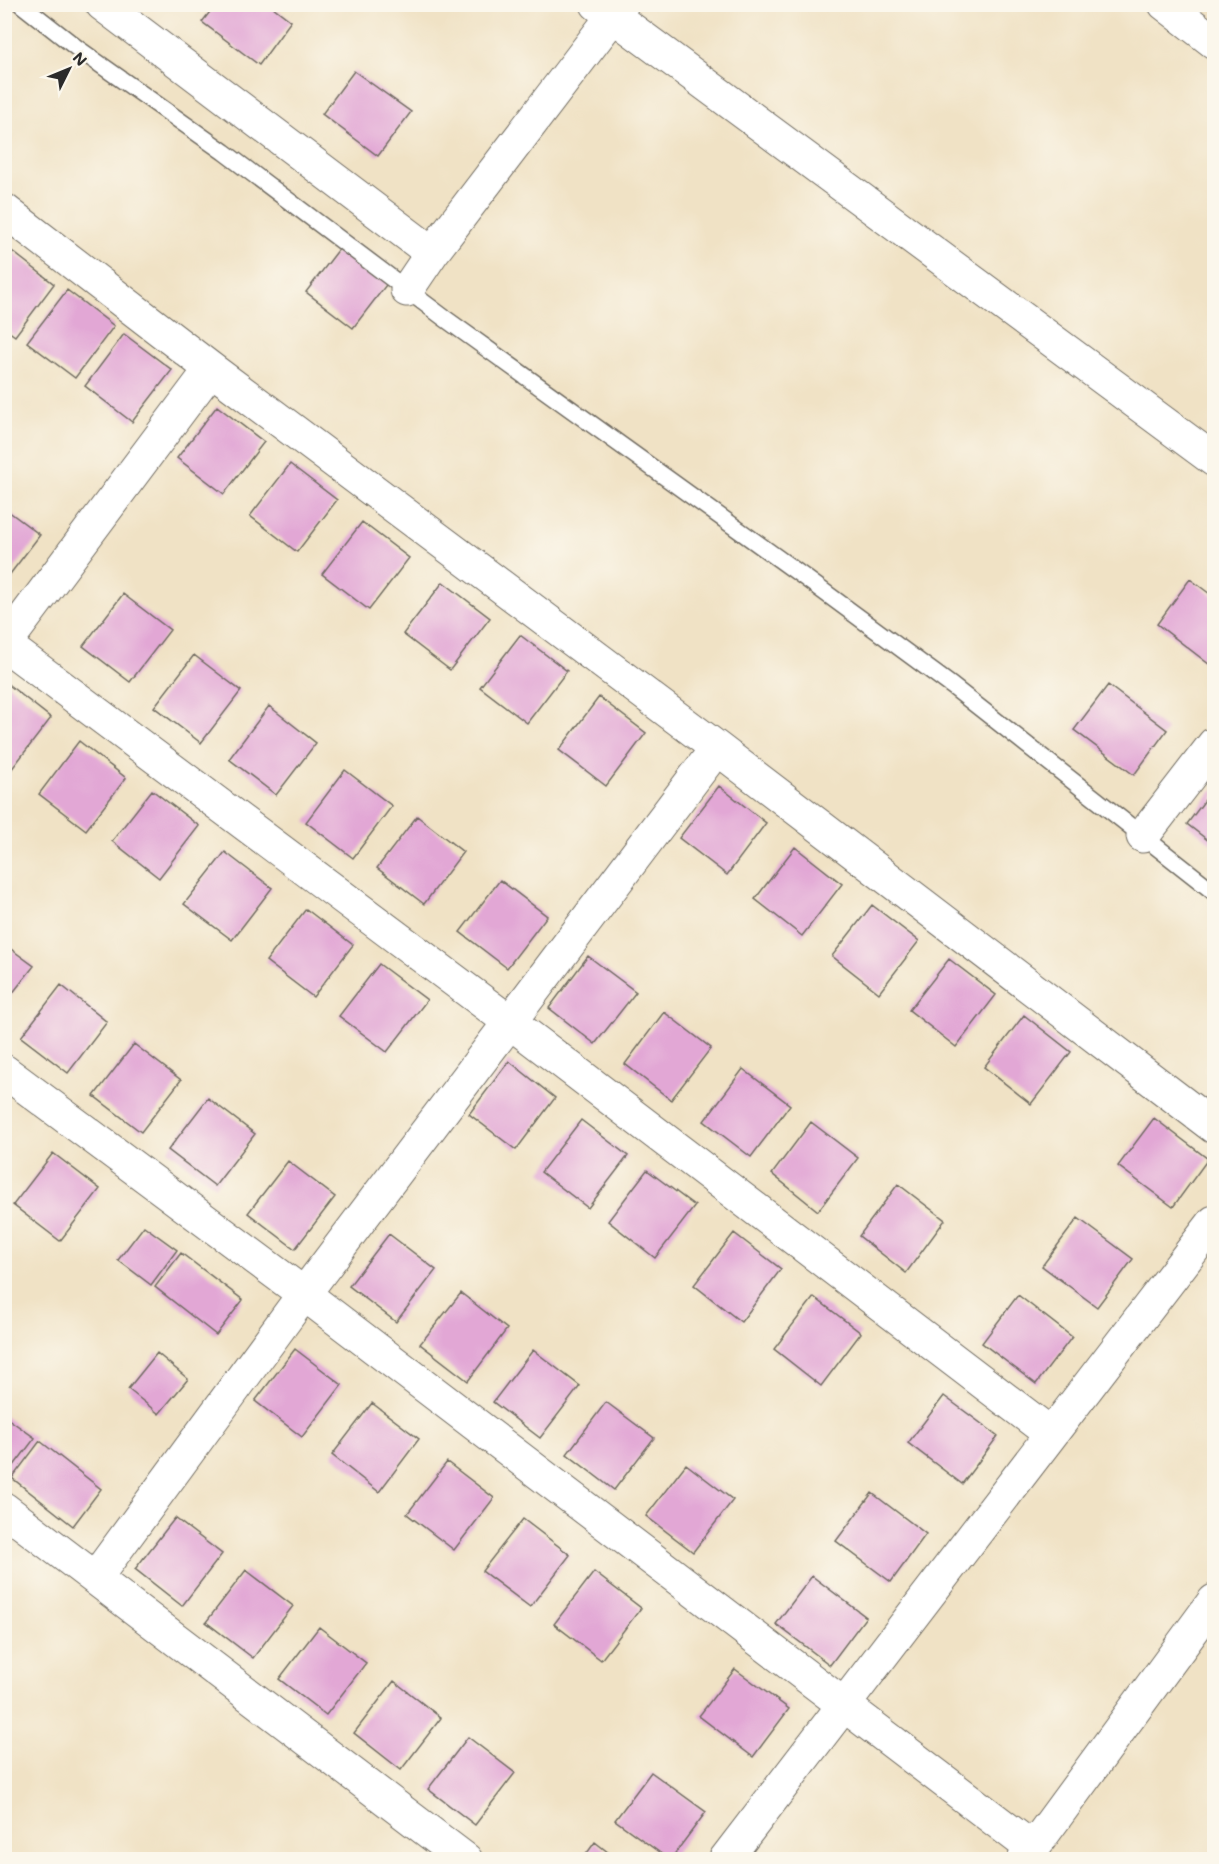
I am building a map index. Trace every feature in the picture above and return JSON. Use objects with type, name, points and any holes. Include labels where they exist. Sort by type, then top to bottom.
[{"type":"street","points":[[102,4],[432,253]]},
{"type":"street","points":[[1165,4],[1215,42]]},
{"type":"street","points":[[407,290],[610,9],[1215,460]]},
{"type":"street","points":[[4,210],[1215,1127]]},
{"type":"street","points":[[211,369],[5,645],[510,1022],[1051,1434]]},
{"type":"street","points":[[1143,836],[1215,744]]},
{"type":"street","points":[[96,1577],[304,1294],[717,748]]},
{"type":"street","points":[[4,1071],[304,1294],[844,1705],[1028,1854],[1215,1601]]},
{"type":"street","points":[[725,1860],[1215,1222]]},
{"type":"street","points":[[4,1509],[466,1860]]},
{"type":"lane","points":[[21,4],[77,48],[233,159],[407,290],[906,652],[1215,892]]},
{"type":"building","points":[[216,4],[269,4],[291,21],[259,65],[202,22]]},
{"type":"building","points":[[354,71],[411,112],[378,156],[322,114]]},
{"type":"building","points":[[346,240],[393,276],[353,328],[306,292]]},
{"type":"building","points":[[8,248],[54,284],[15,336],[4,328],[4,252]]},
{"type":"building","points":[[67,290],[114,326],[75,378],[27,342]]},
{"type":"building","points":[[124,334],[172,370],[132,422],[85,386]]},
{"type":"building","points":[[217,406],[264,442],[224,494],[177,458]]},
{"type":"building","points":[[290,464],[337,500],[297,552],[250,516]]},
{"type":"building","points":[[4,508],[40,535],[4,582]]},
{"type":"building","points":[[362,522],[409,558],[369,610],[322,574]]},
{"type":"building","points":[[1190,579],[1214,597],[1214,668],[1157,624]]},
{"type":"building","points":[[443,582],[490,618],[450,670],[403,634]]},
{"type":"building","points":[[123,594],[170,630],[130,682],[83,646]]},
{"type":"building","points":[[520,635],[567,671],[527,723],[480,687]]},
{"type":"building","points":[[194,655],[241,691],[201,743],[154,707]]},
{"type":"building","points":[[5,682],[51,718],[11,770],[5,765]]},
{"type":"building","points":[[1108,685],[1167,730],[1134,775],[1074,730]]},
{"type":"building","points":[[599,697],[646,733],[606,786],[559,750]]},
{"type":"building","points":[[269,706],[316,743],[276,795],[229,759]]},
{"type":"building","points":[[79,741],[126,778],[86,830],[39,794]]},
{"type":"building","points":[[345,770],[392,806],[353,858],[306,822]]},
{"type":"building","points":[[719,786],[766,823],[727,875],[679,838]]},
{"type":"building","points":[[1214,788],[1214,845],[1187,824]]},
{"type":"building","points":[[152,790],[199,826],[159,878],[112,841]]},
{"type":"building","points":[[417,816],[463,852],[424,904],[377,868]]},
{"type":"building","points":[[795,847],[842,884],[802,936],[755,899]]},
{"type":"building","points":[[225,852],[272,888],[232,940],[184,904]]},
{"type":"building","points":[[500,880],[547,916],[507,968],[460,932]]},
{"type":"building","points":[[872,905],[919,941],[879,993],[832,956]]},
{"type":"building","points":[[306,909],[353,945],[313,997],[266,961]]},
{"type":"building","points":[[4,944],[34,966],[4,1004]]},
{"type":"building","points":[[588,956],[636,992],[595,1044],[549,1008]]},
{"type":"building","points":[[949,959],[996,995],[956,1047],[909,1010]]},
{"type":"building","points":[[379,964],[427,1000],[387,1052],[339,1016]]},
{"type":"building","points":[[61,985],[107,1022],[68,1073],[21,1037]]},
{"type":"building","points":[[664,1012],[711,1048],[671,1100],[625,1064]]},
{"type":"building","points":[[1024,1015],[1071,1052],[1031,1104],[984,1067]]},
{"type":"building","points":[[134,1044],[181,1080],[141,1132],[94,1096]]},
{"type":"building","points":[[509,1061],[555,1098],[516,1150],[469,1114]]},
{"type":"building","points":[[743,1069],[790,1105],[751,1157],[704,1121]]},
{"type":"building","points":[[208,1098],[255,1134],[215,1186],[168,1150]]},
{"type":"building","points":[[1154,1118],[1208,1159],[1173,1207],[1118,1166]]},
{"type":"building","points":[[581,1120],[628,1156],[588,1208],[541,1172]]},
{"type":"building","points":[[811,1122],[858,1158],[818,1211],[772,1174]]},
{"type":"building","points":[[53,1153],[100,1189],[60,1241],[13,1205]]},
{"type":"building","points":[[288,1161],[335,1197],[295,1249],[248,1213]]},
{"type":"building","points":[[647,1170],[695,1206],[655,1258],[608,1221]]},
{"type":"building","points":[[898,1184],[945,1220],[906,1273],[859,1236]]},
{"type":"building","points":[[1078,1218],[1133,1259],[1097,1307],[1042,1266]]},
{"type":"building","points":[[144,1226],[177,1250],[151,1285],[118,1260]]},
{"type":"building","points":[[734,1233],[781,1269],[741,1322],[694,1285]]},
{"type":"building","points":[[389,1234],[436,1270],[396,1322],[349,1286]]},
{"type":"building","points":[[181,1253],[243,1300],[216,1335],[155,1287]]},
{"type":"building","points":[[461,1293],[507,1329],[468,1381],[420,1344]]},
{"type":"building","points":[[1018,1295],[1072,1337],[1036,1384],[982,1343]]},
{"type":"building","points":[[814,1297],[861,1333],[821,1386],[774,1349]]},
{"type":"building","points":[[295,1349],[342,1385],[302,1437],[255,1401]]},
{"type":"building","points":[[533,1350],[580,1386],[540,1438],[493,1402]]},
{"type":"building","points":[[157,1353],[188,1379],[159,1414],[128,1389]]},
{"type":"building","points":[[944,1396],[998,1436],[962,1484],[908,1443]]},
{"type":"building","points":[[606,1402],[654,1438],[614,1490],[567,1454]]},
{"type":"building","points":[[372,1403],[419,1439],[379,1492],[332,1455]]},
{"type":"building","points":[[4,1416],[35,1438],[6,1476],[4,1475]]},
{"type":"building","points":[[40,1441],[101,1489],[73,1526],[12,1478]]},
{"type":"building","points":[[447,1462],[494,1498],[454,1550],[407,1514]]},
{"type":"building","points":[[686,1464],[733,1500],[693,1552],[646,1516]]},
{"type":"building","points":[[872,1493],[926,1534],[891,1582],[836,1541]]},
{"type":"building","points":[[175,1518],[222,1554],[182,1606],[135,1569]]},
{"type":"building","points":[[523,1519],[570,1555],[530,1607],[482,1571]]},
{"type":"building","points":[[246,1570],[293,1606],[253,1658],[206,1622]]},
{"type":"building","points":[[594,1572],[641,1608],[601,1660],[554,1624]]},
{"type":"building","points":[[812,1576],[866,1617],[830,1665],[776,1624]]},
{"type":"building","points":[[319,1627],[366,1663],[326,1715],[279,1679]]},
{"type":"building","points":[[735,1669],[789,1709],[753,1757],[699,1716]]},
{"type":"building","points":[[394,1681],[441,1718],[401,1770],[354,1733]]},
{"type":"building","points":[[468,1737],[515,1773],[475,1825],[428,1789]]},
{"type":"building","points":[[651,1772],[706,1812],[670,1860],[615,1820]]},
{"type":"building","points":[[595,1842],[618,1860],[582,1860]]}]
